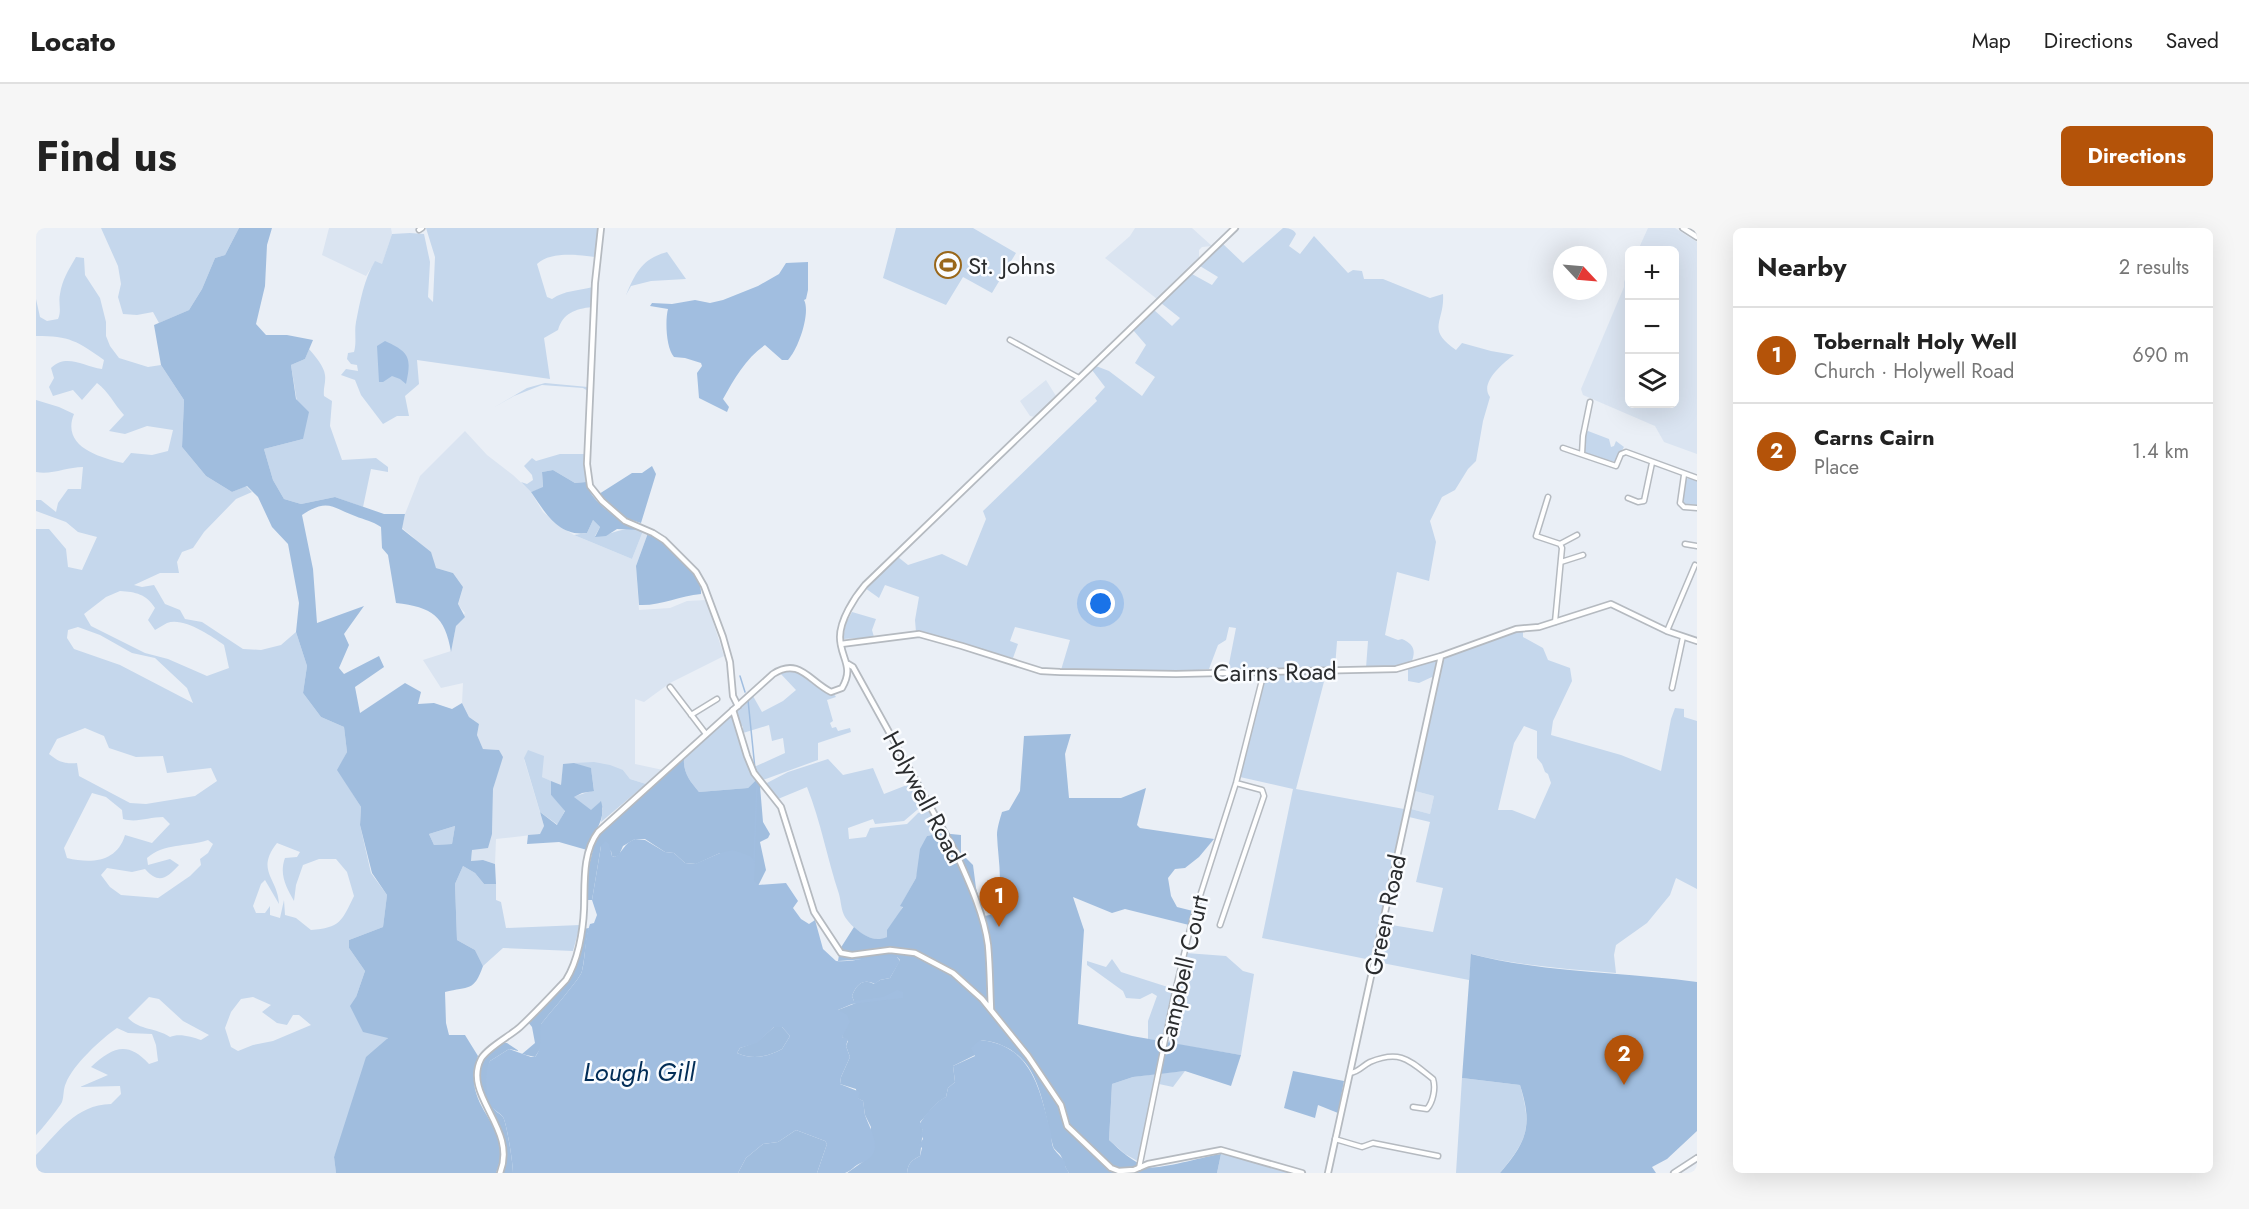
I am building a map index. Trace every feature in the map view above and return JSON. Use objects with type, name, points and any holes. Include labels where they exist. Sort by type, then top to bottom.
[{"type":"street","points":[[601,228],[595,283],[587,464],[590,486],[617,515],[664,540],[696,572],[704,586],[730,662],[735,708],[747,756],[754,773],[781,807],[814,912],[836,949],[847,955],[890,950],[915,953],[953,973],[991,1010],[1045,1079],[1061,1105],[1067,1126],[1111,1168],[1126,1171],[1148,1164],[1221,1150],[1302,1173]]},
{"type":"street","points":[[841,644],[840,635],[844,621],[865,585],[1235,228]]},
{"type":"street","points":[[1683,228],[1697,237]]},
{"type":"street","points":[[1010,340],[1079,378]]},
{"type":"street","points":[[1582,454],[1590,402]]},
{"type":"street","points":[[1563,448],[1616,466],[1621,454],[1626,452],[1697,478]]},
{"type":"street","points":[[1628,498],[1638,502],[1644,501],[1652,463]]},
{"type":"street","points":[[1684,475],[1680,503],[1684,507],[1697,508]]},
{"type":"street","points":[[1548,496],[1536,536],[1560,544],[1577,535]]},
{"type":"street","points":[[1555,622],[1560,544]]},
{"type":"street","points":[[1684,544],[1697,546]]},
{"type":"street","points":[[1560,562],[1583,555]]},
{"type":"street","points":[[1667,631],[1695,565]]},
{"type":"street","name":"Cairns Road","points":[[841,644],[919,634],[1041,671],[1176,674],[1396,669],[1441,656],[1516,629],[1539,627],[1611,604],[1667,631],[1697,642]]},
{"type":"street","points":[[1672,688],[1683,637]]},
{"type":"street","name":"Holywell Road","points":[[841,644],[848,664],[854,667],[960,862],[985,929],[988,945],[991,1010]]},
{"type":"street","name":"Green Road","points":[[1328,1173],[1441,656]]},
{"type":"street","points":[[500,1173],[504,1162],[504,1144],[478,1086],[478,1069],[481,1059],[525,1022],[572,972],[583,921],[586,868],[593,839],[605,825],[773,674],[788,667],[804,673],[831,692],[838,691],[846,681],[848,664]]},
{"type":"street","name":"Campbell Court","points":[[1139,1168],[1174,996],[1192,921],[1236,783],[1264,672]]},
{"type":"street","points":[[670,687],[706,734]]},
{"type":"street","points":[[691,715],[717,699]]},
{"type":"street","name":"Campbell Court","points":[[1220,925],[1264,796],[1262,789],[1236,783]]},
{"type":"street","points":[[1350,1073],[1357,1072],[1369,1063],[1395,1057],[1405,1058],[1433,1079],[1434,1083],[1428,1109],[1413,1107]]},
{"type":"street","points":[[1335,1139],[1362,1147],[1372,1143],[1438,1156]]},
{"type":"street","points":[[1674,1173],[1697,1158]]},
{"type":"shaded area","points":[[101,228],[239,228],[225,255],[215,258],[202,289],[189,310],[159,323],[153,312],[137,315],[123,314],[118,297],[121,284],[118,266]]},
{"type":"shaded area","points":[[239,228],[272,228],[267,245],[265,286],[256,324],[266,335],[287,335],[313,340],[305,359],[291,365],[296,399],[309,412],[303,439],[264,449],[273,480],[284,499],[301,504],[335,497],[384,514],[405,514],[402,529],[431,552],[436,568],[453,573],[463,587],[458,604],[465,617],[456,626],[451,652],[445,630],[435,616],[419,607],[396,603],[388,555],[382,548],[381,527],[335,507],[324,505],[302,515],[313,569],[317,623],[364,606],[344,634],[349,645],[339,668],[344,674],[379,656],[384,667],[355,687],[360,713],[405,683],[421,692],[418,704],[434,703],[452,709],[462,703],[469,717],[479,724],[477,735],[483,749],[499,750],[503,757],[493,789],[492,834],[488,848],[472,850],[471,861],[483,860],[495,864],[496,884],[484,884],[475,873],[463,866],[455,884],[457,940],[475,950],[483,966],[473,984],[445,992],[446,1023],[449,1035],[465,1035],[478,1056],[475,1089],[501,1148],[496,1173],[336,1173],[334,1157],[366,1057],[388,1038],[363,1032],[350,1006],[356,997],[365,971],[349,948],[349,940],[383,927],[387,895],[372,873],[360,825],[361,807],[337,770],[347,752],[344,727],[321,717],[303,693],[307,666],[296,632],[299,603],[288,544],[272,527],[258,497],[247,486],[232,492],[206,476],[182,447],[184,400],[161,365],[154,325],[189,310],[202,289],[215,258],[225,255]],"holes":[[[455,826],[452,844],[434,845],[429,834]]]},
{"type":"shaded area","points":[[329,228],[391,228],[392,234],[382,265],[375,262],[366,276],[322,255]]},
{"type":"shaded area","points":[[426,228],[598,228],[595,257],[557,256],[537,264],[547,297],[552,299],[567,292],[593,287],[592,307],[570,313],[560,324],[558,330],[544,338],[550,379],[417,360],[419,384],[405,396],[409,416],[397,416],[383,424],[361,395],[355,380],[341,375],[346,369],[358,371],[357,365],[351,364],[347,359],[348,353],[354,352],[355,348],[355,326],[361,299],[371,268],[375,261],[382,264],[392,234],[424,234],[430,262],[428,297],[433,302],[435,257]]},
{"type":"shaded area","name":"St. Johns","points":[[896,228],[973,228],[1016,253],[992,293],[963,277],[946,305],[883,278]]},
{"type":"shaded area","points":[[1135,228],[1192,228],[1212,246],[1202,247],[1199,250],[1199,259],[1157,299],[1105,258],[1130,236]]},
{"type":"shaded area","points":[[1283,228],[1295,232],[1289,246],[1300,254],[1314,236],[1348,273],[1353,270],[1362,271],[1364,279],[1383,279],[1430,298],[1443,294],[1439,330],[1441,336],[1456,350],[1462,343],[1514,355],[1490,380],[1487,392],[1490,397],[1476,461],[1455,490],[1442,497],[1430,521],[1436,542],[1429,581],[1397,572],[1385,635],[1409,643],[1414,653],[1412,661],[1396,667],[1366,668],[1368,641],[1337,641],[1335,668],[1228,669],[1236,628],[1229,627],[1226,640],[1218,645],[1209,669],[1177,672],[1061,670],[1070,640],[1015,627],[1010,641],[1018,644],[1013,658],[916,632],[915,620],[919,597],[885,585],[879,598],[865,588],[898,557],[908,565],[942,554],[967,566],[986,519],[983,511],[1097,401],[1095,398],[1105,387],[1092,370],[1096,366],[1109,371],[1142,396],[1155,377],[1135,363],[1146,345],[1133,330],[1154,310],[1172,326],[1180,318],[1161,303],[1192,274],[1212,285],[1218,277],[1200,266],[1220,245],[1223,244],[1243,263]]},
{"type":"shaded area","points":[[1648,228],[1675,228],[1697,242],[1697,454],[1664,442],[1655,426],[1583,395],[1581,389],[1624,287],[1625,279],[1625,408],[1679,408],[1679,246],[1640,246]]},
{"type":"shaded area","points":[[667,252],[686,279],[651,281],[631,286],[626,295],[633,280],[641,268],[651,258]]},
{"type":"shaded area","points":[[76,257],[84,258],[85,275],[100,298],[106,322],[106,336],[119,358],[148,367],[161,365],[184,400],[182,447],[206,476],[232,492],[246,486],[252,492],[236,499],[204,532],[193,548],[182,552],[177,562],[179,573],[160,573],[134,585],[142,587],[154,585],[165,604],[180,610],[185,619],[202,622],[243,649],[261,650],[281,645],[296,632],[307,666],[303,693],[321,717],[344,727],[347,752],[338,770],[361,807],[360,825],[371,873],[387,895],[383,927],[349,940],[349,948],[365,971],[356,997],[388,1037],[334,1157],[336,1173],[36,1173],[36,1155],[60,1129],[87,1109],[111,1104],[121,1094],[120,1086],[80,1087],[108,1075],[91,1067],[106,1055],[120,1049],[134,1052],[149,1064],[158,1061],[152,1034],[128,1033],[117,1028],[96,1045],[75,1068],[65,1085],[61,1104],[36,1135],[36,529],[49,529],[66,549],[68,567],[82,570],[97,537],[78,532],[66,522],[36,511],[36,500],[41,500],[56,512],[58,503],[68,489],[81,489],[83,467],[36,472],[36,400],[74,414],[71,425],[77,442],[93,453],[123,463],[131,453],[152,455],[168,451],[173,430],[147,426],[125,434],[109,431],[124,415],[97,383],[82,400],[73,390],[53,396],[49,387],[54,378],[51,368],[63,361],[69,361],[102,369],[104,360],[73,341],[57,337],[36,336],[36,299],[40,317],[47,321],[58,319],[61,289]],"holes":[[[120,591],[140,595],[155,608],[148,620],[155,630],[174,622],[197,628],[224,645],[229,668],[207,676],[168,659],[145,653],[91,626],[84,614],[106,597]],[[78,627],[100,635],[132,653],[155,658],[187,688],[193,703],[120,665],[74,649],[67,638],[68,630]],[[85,728],[104,736],[109,748],[136,757],[163,756],[167,773],[211,768],[217,781],[195,796],[146,804],[130,803],[79,776],[77,763],[62,762],[49,754],[57,739]],[[92,793],[106,797],[122,810],[123,819],[163,817],[170,824],[152,843],[125,835],[121,844],[110,856],[85,861],[67,858],[64,848]],[[208,840],[213,844],[208,853],[200,859],[201,865],[190,876],[158,898],[121,895],[110,887],[101,875],[107,868],[132,872],[145,869],[155,877],[163,878],[179,865],[170,859],[148,865],[147,858],[161,850]],[[277,843],[300,852],[297,857],[285,858],[283,864],[284,880],[294,901],[296,885],[303,865],[319,859],[336,859],[347,872],[354,896],[339,922],[311,930],[296,918],[285,915],[284,900],[280,918],[270,915],[270,906],[265,913],[256,913],[253,906],[261,884],[265,880],[279,904],[278,895],[269,874],[268,861]],[[149,997],[159,999],[183,1021],[209,1035],[201,1040],[181,1035],[170,1037],[128,1018]],[[253,997],[271,1005],[262,1012],[277,1023],[287,1025],[293,1015],[299,1015],[311,1025],[273,1041],[238,1051],[231,1047],[225,1028],[231,1012],[241,999]]]},
{"type":"shaded area","points":[[309,349],[319,361],[324,372],[324,396],[332,401],[330,426],[342,460],[376,458],[388,467],[388,472],[371,469],[363,507],[335,497],[301,504],[284,499],[273,480],[264,449],[303,439],[291,365],[305,359]]},
{"type":"shaded area","points":[[1046,380],[1056,396],[1035,417],[1030,416],[1020,401]]},
{"type":"shaded area","points":[[545,383],[588,387],[588,391],[583,388],[542,385],[514,396],[493,408],[527,388]]},
{"type":"shaded area","points":[[465,431],[487,455],[531,492],[543,512],[574,535],[632,559],[643,531],[648,533],[636,566],[639,610],[670,608],[687,601],[706,600],[724,656],[670,683],[644,702],[635,699],[635,764],[663,770],[646,784],[630,779],[623,770],[563,764],[561,786],[542,777],[524,759],[544,826],[540,834],[496,839],[495,864],[483,860],[471,861],[472,850],[492,834],[493,789],[502,757],[499,750],[483,749],[477,735],[479,724],[469,717],[462,703],[463,683],[441,688],[423,660],[451,651],[456,626],[465,613],[458,605],[463,587],[453,573],[436,568],[413,537],[402,528],[420,476]]},
{"type":"shaded area","points":[[1588,431],[1609,439],[1611,447],[1616,441],[1624,447],[1615,462],[1585,454],[1584,434]]},
{"type":"shaded area","points":[[560,454],[584,454],[586,482],[575,483],[553,470],[542,472],[543,488],[531,492],[521,482],[527,484],[533,480],[532,475],[524,466],[532,458],[536,461]]},
{"type":"shaded area","points":[[652,466],[656,474],[641,523],[628,519],[599,494],[632,473],[642,473]]},
{"type":"shaded area","points":[[553,470],[575,483],[586,482],[600,504],[616,517],[640,530],[617,529],[606,536],[595,537],[600,527],[593,520],[587,533],[568,531],[560,527],[547,515],[531,492],[543,487],[542,472]]},
{"type":"shaded area","points":[[1688,478],[1697,480],[1697,505],[1682,504],[1684,482]]},
{"type":"shaded area","points":[[593,520],[600,527],[595,536],[630,529],[643,531],[632,559],[574,535],[587,533]]},
{"type":"shaded area","points":[[648,533],[690,567],[700,585],[701,594],[655,604],[639,605],[636,566]]},
{"type":"shaded area","points":[[852,612],[876,619],[872,630],[874,637],[843,639],[846,623]]},
{"type":"shaded area","points":[[1517,631],[1523,631],[1523,637],[1543,648],[1548,660],[1570,668],[1572,681],[1553,721],[1551,735],[1621,755],[1661,771],[1675,708],[1684,709],[1684,717],[1697,721],[1697,889],[1676,878],[1670,895],[1647,923],[1616,945],[1614,955],[1616,973],[1525,964],[1472,954],[1469,980],[1377,962],[1386,924],[1433,932],[1443,888],[1416,882],[1430,822],[1409,817],[1411,809],[1430,814],[1434,796],[1415,791],[1444,658]],"holes":[[[1524,726],[1537,731],[1537,758],[1551,783],[1535,819],[1512,810],[1498,810],[1514,743]]]},
{"type":"shaded area","points":[[1441,656],[1435,680],[1432,677],[1419,683],[1408,681],[1408,669]]},
{"type":"shaded area","points":[[790,670],[822,690],[834,694],[836,697],[827,700],[833,721],[830,723],[832,728],[836,727],[838,731],[850,728],[851,732],[818,743],[818,760],[763,780],[754,767],[785,753],[783,738],[772,741],[769,725],[743,733],[737,710],[753,696],[762,712],[783,701],[796,690],[779,672]]},
{"type":"shaded area","points":[[1266,674],[1326,674],[1296,789],[1404,809],[1371,960],[1262,938],[1293,789],[1240,777]]},
{"type":"shaded area","points":[[732,715],[749,768],[756,780],[748,788],[699,792],[686,772],[684,758]]},
{"type":"shaded area","points":[[1071,734],[1065,754],[1069,798],[1121,798],[1146,788],[1137,825],[1140,828],[1214,839],[1199,857],[1185,868],[1175,869],[1168,878],[1171,896],[1177,907],[1193,911],[1189,925],[1125,909],[1112,913],[1073,897],[1084,930],[1078,1024],[1241,1055],[1231,1086],[1185,1071],[1133,1077],[1112,1084],[1109,1140],[1132,1159],[1148,1167],[1172,1165],[1221,1154],[1217,1173],[1069,1173],[1054,1147],[1040,1093],[1026,1064],[1015,1053],[1000,1045],[981,1040],[975,1055],[953,1066],[955,1082],[948,1088],[946,1097],[935,1105],[920,1122],[923,1130],[920,1156],[911,1162],[907,1173],[847,1173],[864,1161],[871,1127],[865,1115],[863,1101],[857,1098],[856,1089],[840,1084],[850,1057],[846,1046],[848,1041],[842,1037],[838,1010],[861,1001],[854,1001],[852,996],[863,982],[874,984],[890,978],[900,960],[897,957],[838,961],[840,949],[854,927],[873,939],[887,937],[887,930],[903,907],[900,906],[916,878],[920,849],[927,836],[941,833],[961,835],[961,853],[973,865],[976,888],[984,916],[990,915],[1000,886],[998,826],[1002,812],[1009,810],[1020,791],[1024,736]]},
{"type":"shaded area","points":[[528,750],[544,756],[542,777],[551,781],[551,795],[565,810],[558,825],[540,812],[524,758]]},
{"type":"shaded area","points":[[684,758],[686,772],[699,792],[748,788],[756,780],[760,786],[763,822],[770,834],[768,838],[760,842],[766,870],[758,886],[720,853],[696,864],[685,863],[674,853],[665,852],[645,839],[635,839],[623,846],[619,855],[615,857],[612,856],[611,851],[601,846],[592,900],[587,900],[588,870],[595,841],[607,826]]},
{"type":"shaded area","points":[[828,759],[843,775],[873,768],[884,794],[912,783],[924,804],[904,821],[875,824],[873,819],[848,828],[849,839],[866,837],[870,828],[907,824],[918,813],[926,810],[941,833],[927,836],[916,878],[901,905],[903,906],[888,937],[882,939],[864,935],[845,917],[807,787],[778,799],[765,784],[788,772]]},
{"type":"shaded area","points":[[594,762],[623,770],[630,779],[646,784],[601,822],[603,809],[600,802],[591,811],[573,797],[594,790],[591,769],[574,763]]},
{"type":"shaded area","points":[[574,763],[591,768],[594,791],[574,797],[591,810],[601,801],[601,820],[587,850],[559,842],[527,844],[528,835],[540,834],[544,826],[540,812],[557,825],[565,811],[551,795],[551,781],[561,785],[563,764]]},
{"type":"shaded area","points":[[1415,791],[1434,796],[1430,814],[1411,809]]},
{"type":"shaded area","points":[[455,826],[452,844],[434,845],[429,834]]},
{"type":"shaded area","points":[[463,866],[475,873],[484,884],[496,884],[496,900],[501,902],[506,928],[580,925],[573,951],[503,948],[483,966],[475,950],[457,940],[455,884]]},
{"type":"shaded area","points":[[589,928],[580,975],[541,1024],[542,1046],[535,1057],[522,1054],[535,1043],[532,1027],[528,1022],[567,982],[573,972],[583,929]]},
{"type":"shaded area","points":[[1186,953],[1226,956],[1243,971],[1254,974],[1241,1055],[1168,1043]]},
{"type":"shaded area","points":[[1471,954],[1555,969],[1697,982],[1697,1131],[1667,1159],[1652,1167],[1656,1173],[1500,1173],[1522,1142],[1527,1122],[1526,1112],[1520,1085],[1462,1078]]},
{"type":"shaded area","points":[[1112,959],[1121,972],[1174,989],[1163,1042],[1148,1039],[1148,1021],[1157,996],[1152,993],[1140,999],[1126,998],[1123,991],[1087,965],[1087,961],[1106,967]]},
{"type":"shaded area","points":[[774,1027],[782,1027],[790,1036],[782,1049],[760,1057],[737,1053],[740,1048],[757,1042]]},
{"type":"shaded area","points":[[504,1043],[519,1051],[509,1049],[490,1061],[487,1084],[490,1102],[505,1121],[513,1173],[502,1173],[506,1159],[506,1145],[481,1091],[479,1080],[479,1069],[485,1058]]},
{"type":"shaded area","points":[[1185,1071],[1173,1087],[1159,1084],[1162,1073]]},
{"type":"shaded area","points":[[1293,1071],[1344,1081],[1338,1113],[1318,1105],[1315,1118],[1284,1108]]},
{"type":"shaded area","points":[[1156,1074],[1139,1162],[1125,1154],[1109,1140],[1112,1084],[1133,1077]]},
{"type":"shaded area","points":[[1462,1078],[1520,1085],[1526,1112],[1525,1132],[1517,1151],[1500,1173],[1456,1173]]},
{"type":"shaded area","points":[[796,1130],[825,1141],[827,1144],[817,1173],[738,1173],[746,1158],[763,1144],[778,1142]]},
{"type":"shaded area","points":[[1221,1154],[1258,1162],[1291,1173],[1217,1173]]},
{"type":"water","points":[[808,262],[808,290],[804,300],[805,322],[799,340],[788,360],[782,360],[765,345],[758,350],[741,369],[723,399],[729,407],[727,412],[699,398],[697,373],[702,366],[701,363],[674,357],[669,347],[667,334],[668,309],[650,306],[652,303],[672,304],[695,300],[710,303],[723,300],[758,286],[779,274],[786,263]]},
{"type":"water","points":[[385,341],[407,356],[409,367],[406,384],[392,376],[379,382],[377,346]]},
{"type":"water","name":"Lough Gill","points":[[645,840],[665,852],[674,853],[685,863],[695,864],[733,850],[750,856],[755,861],[754,881],[758,885],[786,883],[798,901],[793,908],[801,919],[809,924],[815,920],[823,949],[836,961],[889,956],[897,957],[900,961],[890,978],[880,980],[875,984],[864,982],[852,996],[854,1001],[883,997],[897,990],[903,992],[903,998],[852,1004],[838,1010],[847,1015],[850,1022],[842,1037],[848,1039],[846,1046],[850,1057],[840,1084],[860,1092],[858,1098],[863,1101],[865,1115],[875,1142],[873,1154],[869,1159],[845,1173],[817,1173],[827,1144],[825,1141],[796,1130],[778,1142],[763,1144],[746,1158],[738,1173],[513,1173],[505,1121],[492,1107],[488,1098],[486,1081],[488,1065],[490,1061],[509,1049],[531,1057],[535,1057],[538,1053],[541,1024],[582,971],[588,930],[597,915],[592,900],[601,846],[605,841],[609,844],[612,856],[615,857],[631,841]],"holes":[[[774,1027],[782,1027],[790,1036],[782,1049],[760,1057],[737,1053],[740,1048],[757,1043]]]},
{"type":"water","points":[[980,1040],[1011,1050],[1022,1059],[1042,1098],[1053,1147],[1065,1162],[1069,1173],[907,1173],[911,1162],[920,1156],[922,1148],[919,1145],[923,1139],[921,1134],[923,1130],[919,1125],[931,1109],[946,1097],[948,1088],[955,1082],[953,1066],[975,1056],[971,1048]]},
{"type":"waterway","points":[[740,676],[745,692]]},
{"type":"waterway","points":[[748,700],[755,769]]},
{"type":"waterway","points":[[754,862],[757,782]]},
{"type":"place","name":"St. Johns","points":[[948,265]]},
{"type":"place","name":"Tobernalt Holy Well","points":[[999,927]]},
{"type":"place","name":"Carns Cairn","points":[[1624,1085]]}]
